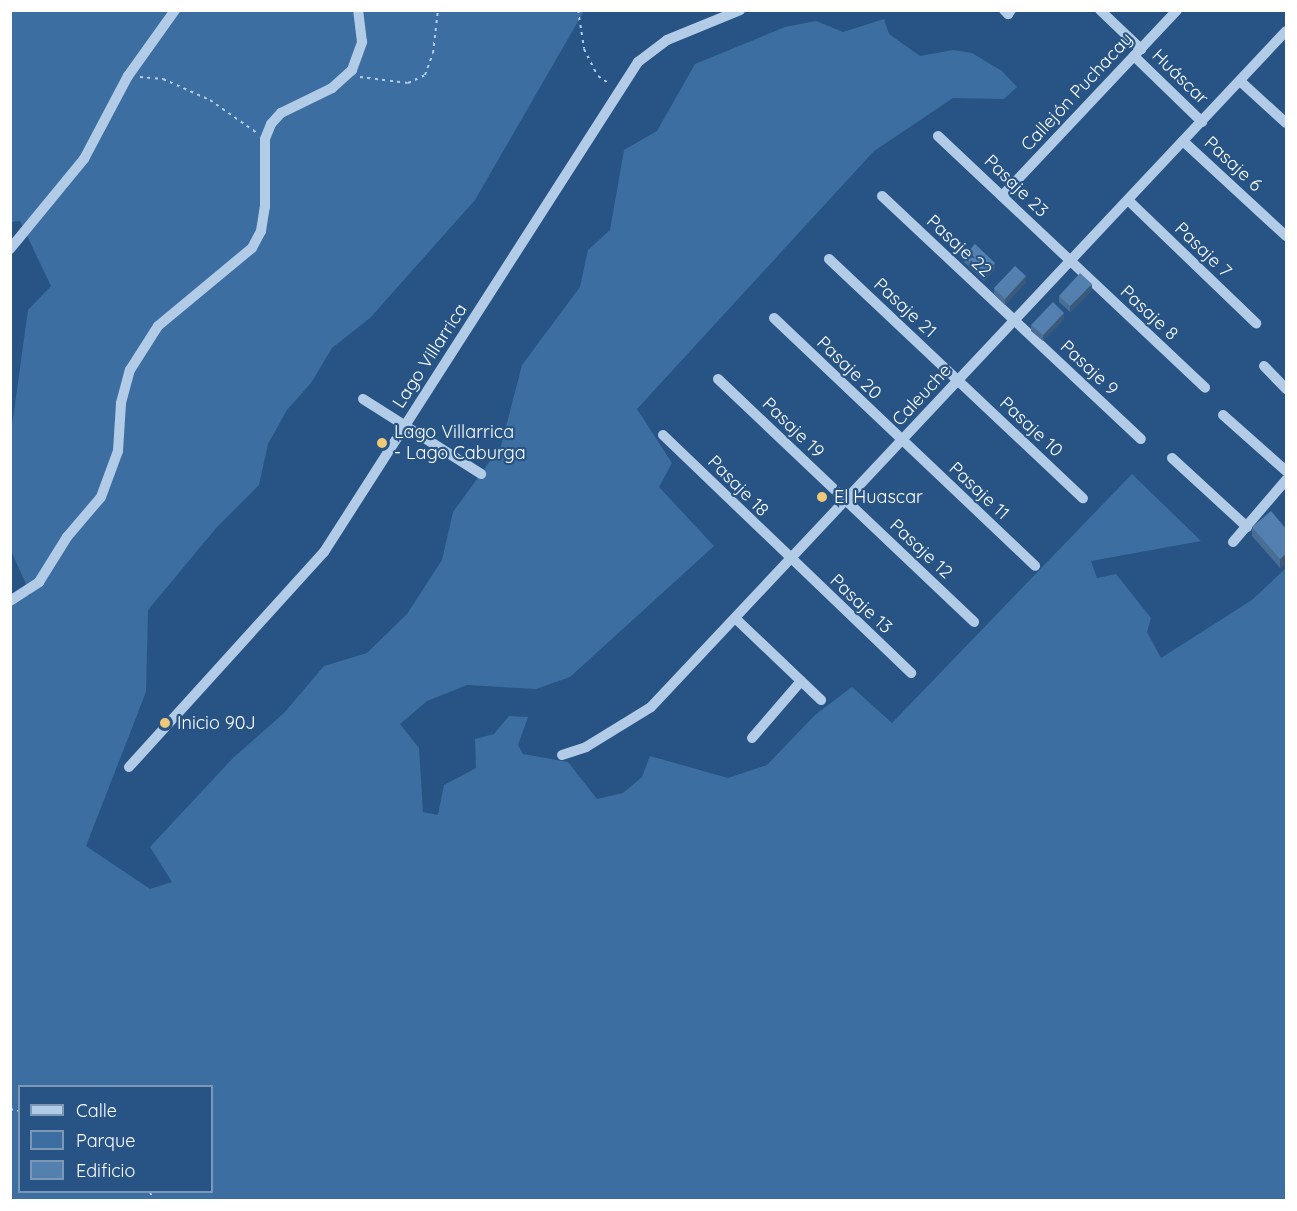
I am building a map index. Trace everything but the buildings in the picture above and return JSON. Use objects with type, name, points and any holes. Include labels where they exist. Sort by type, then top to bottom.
[{"type":"street","points":[[10,249],[84,159],[128,76],[175,10]]},
{"type":"street","points":[[10,601],[39,582],[67,537],[101,497],[118,451],[121,403],[130,370],[147,342],[158,326],[252,248],[261,231],[265,207],[265,139],[281,113],[344,79],[358,59],[362,42],[358,10]]},
{"type":"street","name":"Lago Villarrica","points":[[129,767],[308,573],[621,88],[654,46],[740,10]]},
{"type":"street","name":"Huáscar","points":[[1100,10],[1202,122]]},
{"type":"street","name":"Callejón Puchacay","points":[[1002,196],[1173,12]]},
{"type":"street","name":"Caleuche","points":[[562,755],[586,747],[651,707],[1287,32]]},
{"type":"street","points":[[1240,81],[1287,123]]},
{"type":"street","name":"Pasaje 23","points":[[938,135],[1070,261]]},
{"type":"street","name":"Pasaje 6","points":[[1183,141],[1287,236]]},
{"type":"street","name":"Pasaje 22","points":[[882,196],[1014,321]]},
{"type":"street","name":"Pasaje 7","points":[[1128,200],[1256,323]]},
{"type":"street","name":"Pasaje 21","points":[[829,259],[957,381]]},
{"type":"street","name":"Pasaje 8","points":[[1070,261],[1205,388]]},
{"type":"street","name":"Pasaje 20","points":[[774,318],[902,441]]},
{"type":"street","name":"Pasaje 9","points":[[1014,321],[1141,439]]},
{"type":"street","points":[[1264,366],[1287,389]]},
{"type":"street","name":"Pasaje 19","points":[[718,379],[845,501]]},
{"type":"street","name":"Pasaje 10","points":[[957,381],[1083,498]]},
{"type":"street","points":[[363,399],[481,474]]},
{"type":"street","points":[[1222,415],[1287,471]]},
{"type":"street","name":"Pasaje 18","points":[[663,435],[789,560]]},
{"type":"street","name":"Pasaje 11","points":[[902,441],[1035,566]]},
{"type":"street","points":[[1172,458],[1246,527]]},
{"type":"street","points":[[1233,542],[1287,480]]},
{"type":"street","name":"Pasaje 12","points":[[845,501],[974,622]]},
{"type":"street","name":"Pasaje 13","points":[[789,560],[911,673]]},
{"type":"street","points":[[735,618],[821,700]]},
{"type":"street","points":[[752,738],[801,681]]},
{"type":"path","points":[[344,79],[368,75],[408,83],[425,75],[434,53],[438,10]]},
{"type":"path","points":[[578,10],[584,49],[593,68],[598,76],[621,88]]},
{"type":"path","points":[[128,76],[163,80],[210,100],[265,139]]},
{"type":"green space","points":[[10,11],[584,11],[475,200],[370,318],[332,348],[311,383],[287,410],[268,444],[259,485],[217,527],[148,610],[146,692],[86,846],[150,889],[172,882],[150,847],[233,758],[284,713],[324,666],[367,653],[407,614],[442,560],[453,512],[501,446],[522,365],[580,287],[588,250],[610,230],[624,150],[657,131],[695,64],[785,27],[816,21],[843,32],[884,19],[889,34],[920,56],[953,50],[972,53],[1002,71],[1017,87],[1004,99],[953,98],[874,151],[637,409],[672,463],[659,487],[714,546],[570,677],[536,689],[467,685],[427,701],[400,724],[419,748],[423,812],[438,815],[444,785],[476,768],[475,739],[494,734],[509,716],[528,717],[518,745],[523,754],[568,762],[597,799],[623,793],[642,777],[650,756],[728,778],[767,765],[815,715],[852,687],[892,723],[1132,474],[1201,541],[1091,561],[1097,578],[1116,574],[1151,618],[1147,632],[1161,658],[1252,600],[1286,568],[1286,1200],[11,1200],[10,600],[31,595],[11,551],[10,440],[28,310],[51,286],[20,221],[11,222]]},
{"type":"place","name":"Lago Villarrica - Lago Caburga","points":[[382,443]]},
{"type":"place","name":"El Huascar","points":[[822,497]]},
{"type":"place","name":"Inicio 90J","points":[[165,723]]}]
